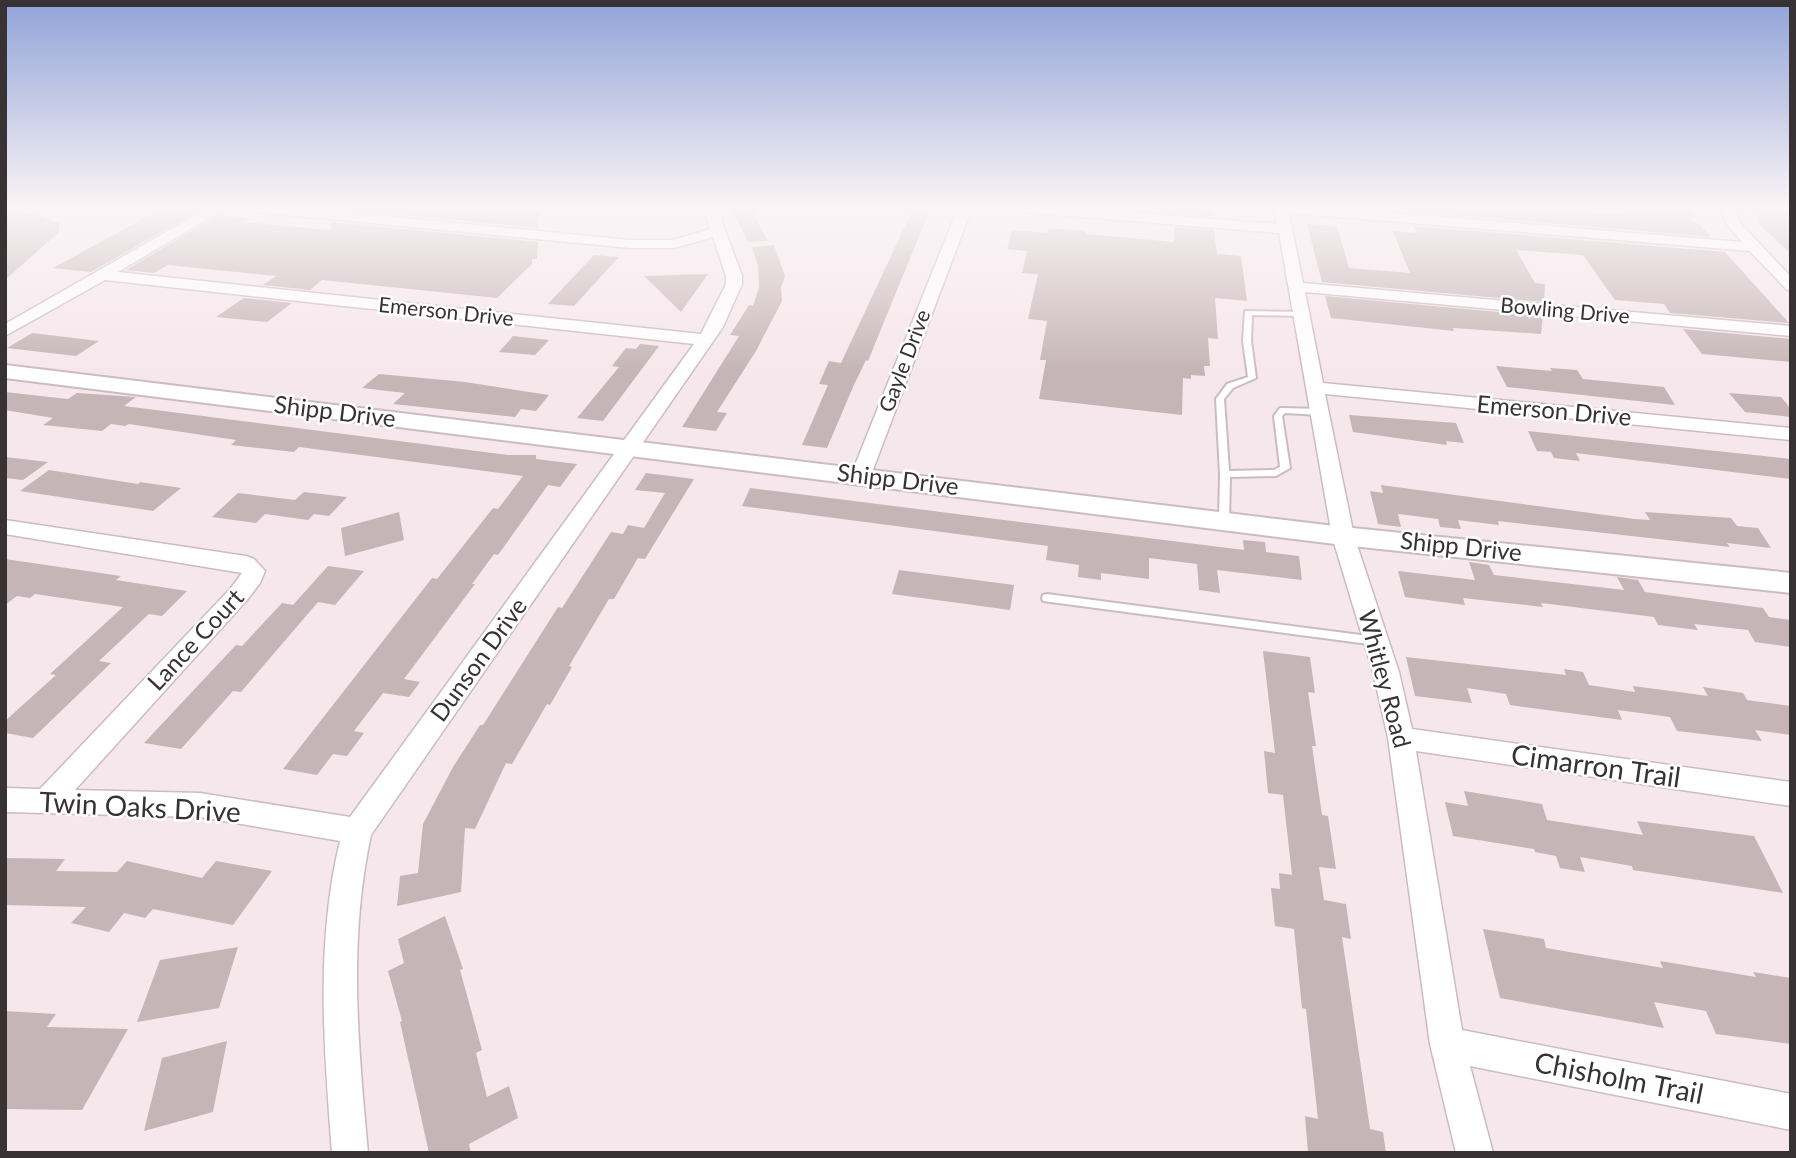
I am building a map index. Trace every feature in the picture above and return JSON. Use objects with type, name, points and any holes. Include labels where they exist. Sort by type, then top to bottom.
[{"type":"street","points":[[5,331],[125,262]]},
{"type":"street","name":"Dunson Drive","points":[[350,1153],[336,983],[345,873],[357,831],[715,327],[734,285],[729,262]]},
{"type":"street","name":"Gayle Drive","points":[[861,475],[944,262]]},
{"type":"street","name":"Whitley Road","points":[[1292,262],[1343,536],[1376,641],[1401,738],[1447,1044],[1475,1153]]},
{"type":"street","points":[[1767,262],[1791,286]]},
{"type":"street","name":"Emerson Drive","points":[[103,275],[706,340]]},
{"type":"street","name":"Bowling Drive","points":[[1297,287],[1791,331]]},
{"type":"street","name":"Shipp Drive","points":[[5,371],[1343,536],[1791,583]]},
{"type":"street","name":"Emerson Drive","points":[[1316,388],[1791,434]]},
{"type":"street","name":"Lance Court","points":[[5,527],[246,564],[254,570],[252,578],[239,594],[47,801]]},
{"type":"street","name":"Cimarron Trail","points":[[1401,738],[1791,794]]},
{"type":"street","name":"Twin Oaks Drive","points":[[5,800],[200,805],[357,831]]},
{"type":"street","name":"Chisholm Trail","points":[[1447,1044],[1791,1112]]},
{"type":"lane","points":[[1224,521],[1225,474],[1220,399],[1230,386],[1252,379],[1247,341],[1248,313],[1302,314]]},
{"type":"lane","points":[[1225,474],[1276,472],[1285,468],[1278,416],[1283,410],[1321,412]]},
{"type":"lane","points":[[1047,598],[1376,641]]},
{"type":"building","points":[[5,262],[25,262],[5,280]]},
{"type":"building","points":[[64,262],[109,262],[91,272],[53,268]]},
{"type":"building","points":[[139,262],[532,262],[497,298],[322,280],[310,290],[263,285],[276,276],[168,265],[154,273],[126,270]]},
{"type":"building","points":[[587,262],[614,262],[574,306],[548,304]]},
{"type":"building","points":[[757,262],[780,262],[785,276],[781,288],[782,301],[756,351],[717,412],[727,413],[716,431],[682,427],[739,336],[730,335],[749,305],[753,306],[759,287]]},
{"type":"building","points":[[888,262],[909,262],[868,361],[866,360],[853,387],[827,448],[802,445],[828,385],[819,384],[829,361],[841,363]]},
{"type":"building","points":[[1024,262],[1242,262],[1247,301],[1215,298],[1218,339],[1208,338],[1210,366],[1204,366],[1205,376],[1191,375],[1191,379],[1183,378],[1182,415],[1039,399],[1046,360],[1040,360],[1047,321],[1028,319],[1038,274],[1022,273]]},
{"type":"building","points":[[1317,262],[1347,262],[1349,268],[1410,273],[1406,262],[1523,262],[1535,283],[1545,284],[1544,302],[1322,282]]},
{"type":"building","points":[[1588,262],[1734,262],[1789,323],[1670,313],[1664,304],[1615,300]]},
{"type":"building","points":[[708,274],[681,312],[644,276]]},
{"type":"building","points":[[1325,296],[1543,316],[1541,334],[1453,328],[1454,331],[1331,318]]},
{"type":"building","points":[[244,298],[292,303],[267,322],[216,317]]},
{"type":"building","points":[[1683,329],[1791,339],[1791,362],[1702,354]]},
{"type":"building","points":[[32,333],[99,341],[76,356],[7,348]]},
{"type":"building","points":[[513,336],[549,340],[535,355],[499,352]]},
{"type":"building","points":[[640,344],[659,346],[603,421],[577,418],[619,367],[612,366],[626,348],[636,349]]},
{"type":"building","points":[[1496,366],[1552,371],[1550,368],[1577,370],[1583,379],[1664,387],[1675,405],[1507,387]]},
{"type":"building","points":[[379,374],[465,382],[549,395],[536,411],[521,409],[515,417],[393,404],[405,393],[362,388]]},
{"type":"building","points":[[5,392],[68,399],[77,393],[136,397],[124,406],[508,455],[536,455],[536,459],[577,464],[560,487],[548,485],[498,555],[494,554],[472,584],[475,584],[404,679],[420,682],[409,697],[383,693],[354,731],[364,733],[347,756],[333,754],[317,775],[283,769],[432,578],[437,579],[493,508],[498,509],[523,476],[299,447],[294,452],[231,445],[236,440],[129,424],[111,424],[102,431],[43,425],[53,418],[5,410]]},
{"type":"building","points":[[1729,393],[1781,397],[1791,409],[1791,417],[1745,412]]},
{"type":"building","points":[[1349,415],[1456,423],[1464,443],[1446,441],[1447,445],[1353,432]]},
{"type":"building","points":[[1528,431],[1791,459],[1791,479],[1576,453],[1580,461],[1554,458],[1551,452],[1537,451]]},
{"type":"building","points":[[5,457],[48,462],[23,480],[5,478]]},
{"type":"building","points":[[49,470],[181,488],[153,511],[20,491]]},
{"type":"building","points":[[646,473],[694,479],[645,559],[638,558],[614,599],[609,599],[569,666],[572,667],[550,705],[547,704],[512,764],[506,763],[475,829],[465,828],[461,892],[397,906],[400,876],[418,873],[423,824],[453,767],[480,725],[483,725],[558,607],[562,608],[611,532],[623,534],[628,525],[644,528],[665,493],[635,490]]},
{"type":"building","points":[[1381,485],[1635,519],[1650,520],[1645,512],[1731,518],[1737,526],[1758,528],[1771,548],[1727,543],[1730,547],[1498,521],[1499,525],[1458,520],[1461,529],[1440,527],[1438,519],[1398,514],[1401,527],[1378,524],[1370,491],[1383,493]]},
{"type":"building","points":[[750,488],[1244,550],[1243,540],[1265,542],[1266,552],[1299,556],[1302,580],[1217,570],[1220,593],[1199,590],[1197,564],[1149,558],[1149,579],[1101,573],[1101,580],[1078,577],[1079,565],[1046,560],[1048,546],[742,506]]},
{"type":"building","points":[[304,492],[347,497],[329,516],[314,514],[308,520],[265,514],[256,523],[212,517],[238,493],[295,500]]},
{"type":"building","points":[[399,512],[404,540],[345,556],[341,528]]},
{"type":"building","points":[[5,559],[121,576],[116,580],[187,591],[162,616],[149,614],[99,661],[111,663],[33,738],[5,733],[5,721],[56,675],[50,674],[123,607],[35,594],[30,598],[17,596],[5,605]]},
{"type":"building","points":[[1469,562],[1489,565],[1494,575],[1624,590],[1617,577],[1638,580],[1645,592],[1763,608],[1769,617],[1791,620],[1791,647],[1755,642],[1748,630],[1694,624],[1698,630],[1658,625],[1654,617],[1541,603],[1543,607],[1463,598],[1465,605],[1405,597],[1398,571],[1475,580]]},
{"type":"building","points":[[328,566],[364,571],[335,605],[318,602],[241,692],[233,691],[181,749],[144,743],[236,645],[242,646],[282,603],[293,605]]},
{"type":"building","points":[[899,570],[1014,585],[1010,610],[892,594]]},
{"type":"building","points":[[1263,651],[1310,657],[1315,693],[1308,692],[1316,746],[1312,746],[1322,815],[1328,816],[1336,869],[1319,867],[1324,900],[1346,904],[1351,939],[1342,937],[1370,1129],[1383,1132],[1386,1153],[1308,1153],[1305,1116],[1318,1119],[1306,1009],[1302,1008],[1294,929],[1275,926],[1271,888],[1280,889],[1279,873],[1292,875],[1283,795],[1268,793],[1264,751],[1275,753]]},
{"type":"building","points":[[1406,657],[1566,675],[1564,669],[1583,672],[1589,685],[1635,692],[1633,686],[1708,696],[1703,687],[1743,693],[1747,700],[1791,706],[1791,735],[1755,730],[1762,741],[1677,731],[1670,717],[1618,710],[1622,720],[1510,705],[1506,694],[1467,688],[1472,703],[1415,696]]},
{"type":"building","points":[[1464,791],[1542,804],[1547,820],[1643,835],[1637,821],[1754,836],[1783,893],[1633,870],[1632,866],[1580,857],[1585,872],[1560,868],[1556,856],[1535,852],[1534,849],[1453,836],[1445,802],[1468,806]]},
{"type":"building","points":[[5,858],[65,859],[56,871],[117,872],[127,861],[202,878],[216,861],[272,871],[233,925],[153,909],[145,918],[124,913],[109,932],[71,923],[86,907],[5,905]]},
{"type":"building","points":[[445,916],[463,969],[460,970],[482,1050],[476,1053],[487,1097],[509,1086],[518,1118],[469,1144],[471,1153],[429,1153],[400,1022],[402,1021],[388,971],[404,963],[398,939]]},
{"type":"building","points":[[1483,929],[1544,939],[1546,948],[1663,968],[1660,961],[1756,977],[1753,972],[1791,978],[1791,1044],[1716,1034],[1706,1011],[1654,1002],[1664,1028],[1500,998]]},
{"type":"building","points":[[238,947],[219,1008],[137,1022],[160,960]]},
{"type":"building","points":[[5,1011],[56,1014],[47,1027],[128,1029],[82,1110],[5,1109]]},
{"type":"building","points":[[227,1041],[213,1112],[144,1131],[162,1058]]}]
